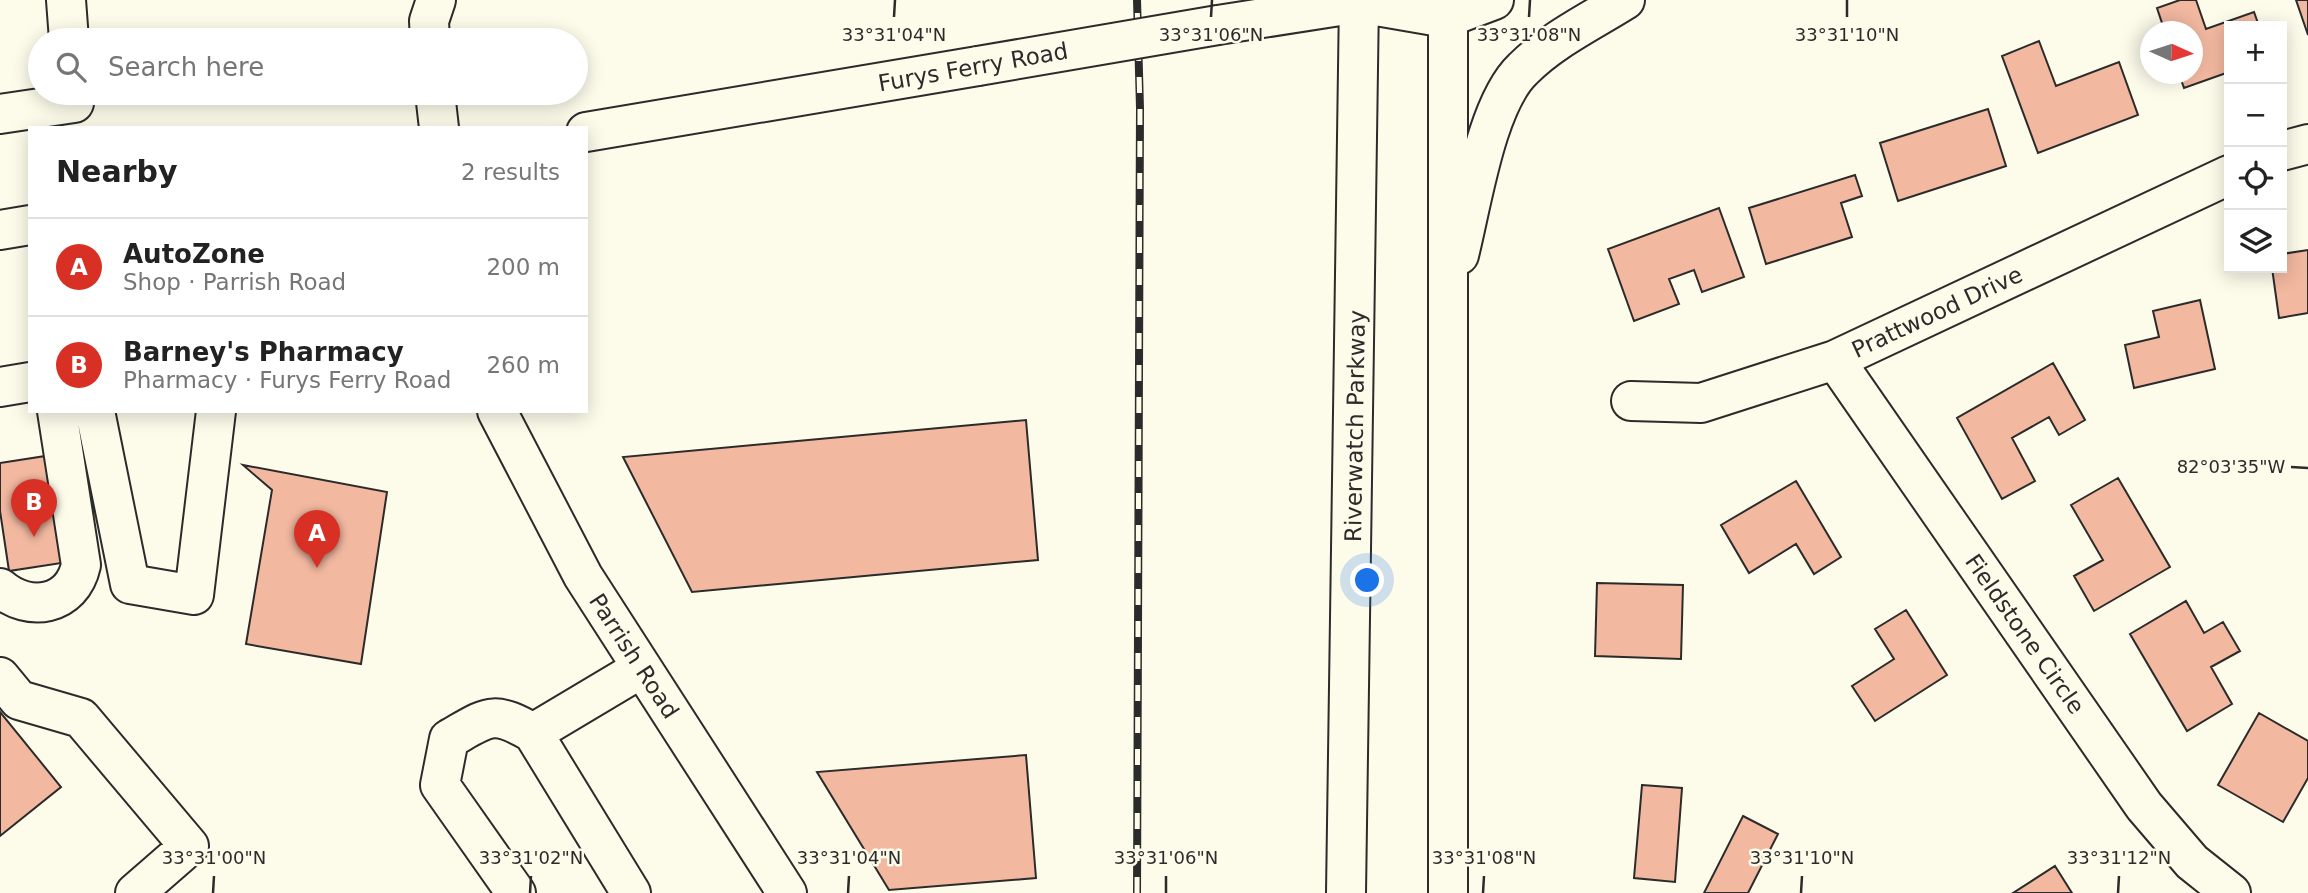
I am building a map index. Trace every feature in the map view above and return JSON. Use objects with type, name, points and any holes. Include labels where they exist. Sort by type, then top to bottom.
[{"type":"main road","points":[[66,0],[68,28]]},
{"type":"main road","points":[[429,28],[436,0]]},
{"type":"main road","points":[[1448,893],[1445,307],[1447,9],[1494,0]]},
{"type":"main road","points":[[1445,307],[1497,106],[1521,70],[1558,40],[1625,0]]},
{"type":"main road","name":"Furys Ferry Road","points":[[588,132],[1361,1],[1447,9]]},
{"type":"main road","name":"Riverwatch Parkway","points":[[1346,893],[1361,1]]},
{"type":"main road","points":[[436,105],[439,126]]},
{"type":"main road","points":[[0,114],[75,108]]},
{"type":"main road","points":[[2287,150],[2308,144]]},
{"type":"main road","name":"Prattwood Drive","points":[[1631,401],[1701,403],[1835,360],[2224,177]]},
{"type":"main road","points":[[0,230],[28,225]]},
{"type":"main road","name":"Fieldstone Circle","points":[[1835,360],[2144,806],[2192,862],[2231,893]]},
{"type":"main road","points":[[0,387],[28,382]]},
{"type":"main road","points":[[0,588],[13,600],[33,605],[50,601],[68,590],[79,576],[81,565],[57,413]]},
{"type":"main road","points":[[95,413],[130,584],[194,595],[216,413]]},
{"type":"main road","name":"Parrish Road","points":[[498,413],[583,576],[787,893]]},
{"type":"main road","points":[[533,733],[642,668]]},
{"type":"main road","points":[[0,677],[19,700],[81,718],[189,846],[135,893]]},
{"type":"main road","points":[[516,893],[440,785],[449,739],[482,721],[505,717],[533,733],[629,892]]},
{"type":"building","points":[[2180,0],[2196,0],[2206,29],[2224,23],[2224,74],[2203,81],[2203,21],[2161,21],[2157,8]]},
{"type":"building","points":[[2296,0],[2308,0],[2308,35]]},
{"type":"building","points":[[2254,12],[2257,21],[2229,21]]},
{"type":"building","points":[[2039,41],[2056,86],[2119,62],[2138,115],[2038,153],[2002,56]]},
{"type":"building","points":[[1988,109],[2006,166],[1898,201],[1880,143]]},
{"type":"building","points":[[1855,175],[1862,196],[1841,203],[1852,237],[1766,264],[1749,208]]},
{"type":"building","points":[[1719,208],[1744,277],[1702,292],[1694,270],[1669,279],[1679,304],[1634,321],[1608,249]]},
{"type":"building","points":[[2308,250],[2308,313],[2279,318],[2273,273],[2287,273],[2287,253]]},
{"type":"building","points":[[2200,300],[2215,369],[2134,388],[2125,345],[2159,337],[2153,311]]},
{"type":"building","points":[[2053,363],[2085,420],[2059,435],[2049,417],[2012,438],[2035,481],[2002,499],[1957,418]]},
{"type":"building","points":[[1026,420],[1038,560],[692,592],[623,457]]},
{"type":"building","points":[[52,455],[68,562],[9,571],[0,511],[0,463]]},
{"type":"building","points":[[243,465],[387,492],[361,664],[246,644],[272,490]]},
{"type":"building","points":[[2118,478],[2170,567],[2094,611],[2074,576],[2103,560],[2071,505]]},
{"type":"building","points":[[1796,481],[1841,557],[1814,574],[1796,544],[1749,573],[1721,525]]},
{"type":"building","points":[[1597,583],[1683,585],[1681,659],[1595,656]]},
{"type":"building","points":[[2186,601],[2204,633],[2223,622],[2240,651],[2211,667],[2232,704],[2187,731],[2130,634]]},
{"type":"building","points":[[1906,610],[1947,675],[1875,721],[1852,686],[1894,659],[1875,629]]},
{"type":"building","points":[[0,712],[61,787],[0,836]]},
{"type":"building","points":[[2259,713],[2308,741],[2308,778],[2283,822],[2218,785]]},
{"type":"building","points":[[1026,755],[1036,878],[889,890],[817,772]]},
{"type":"building","points":[[1642,785],[1682,788],[1675,882],[1634,878]]},
{"type":"building","points":[[1743,816],[1778,834],[1748,893],[1704,893]]},
{"type":"building","points":[[2055,866],[2072,893],[2013,893]]},
{"type":"railway","points":[[1137,0],[1140,108],[1137,893]]},
{"type":"place","name":"Barney's Pharmacy","points":[[34,537]]},
{"type":"place","name":"AutoZone","points":[[317,568]]}]
